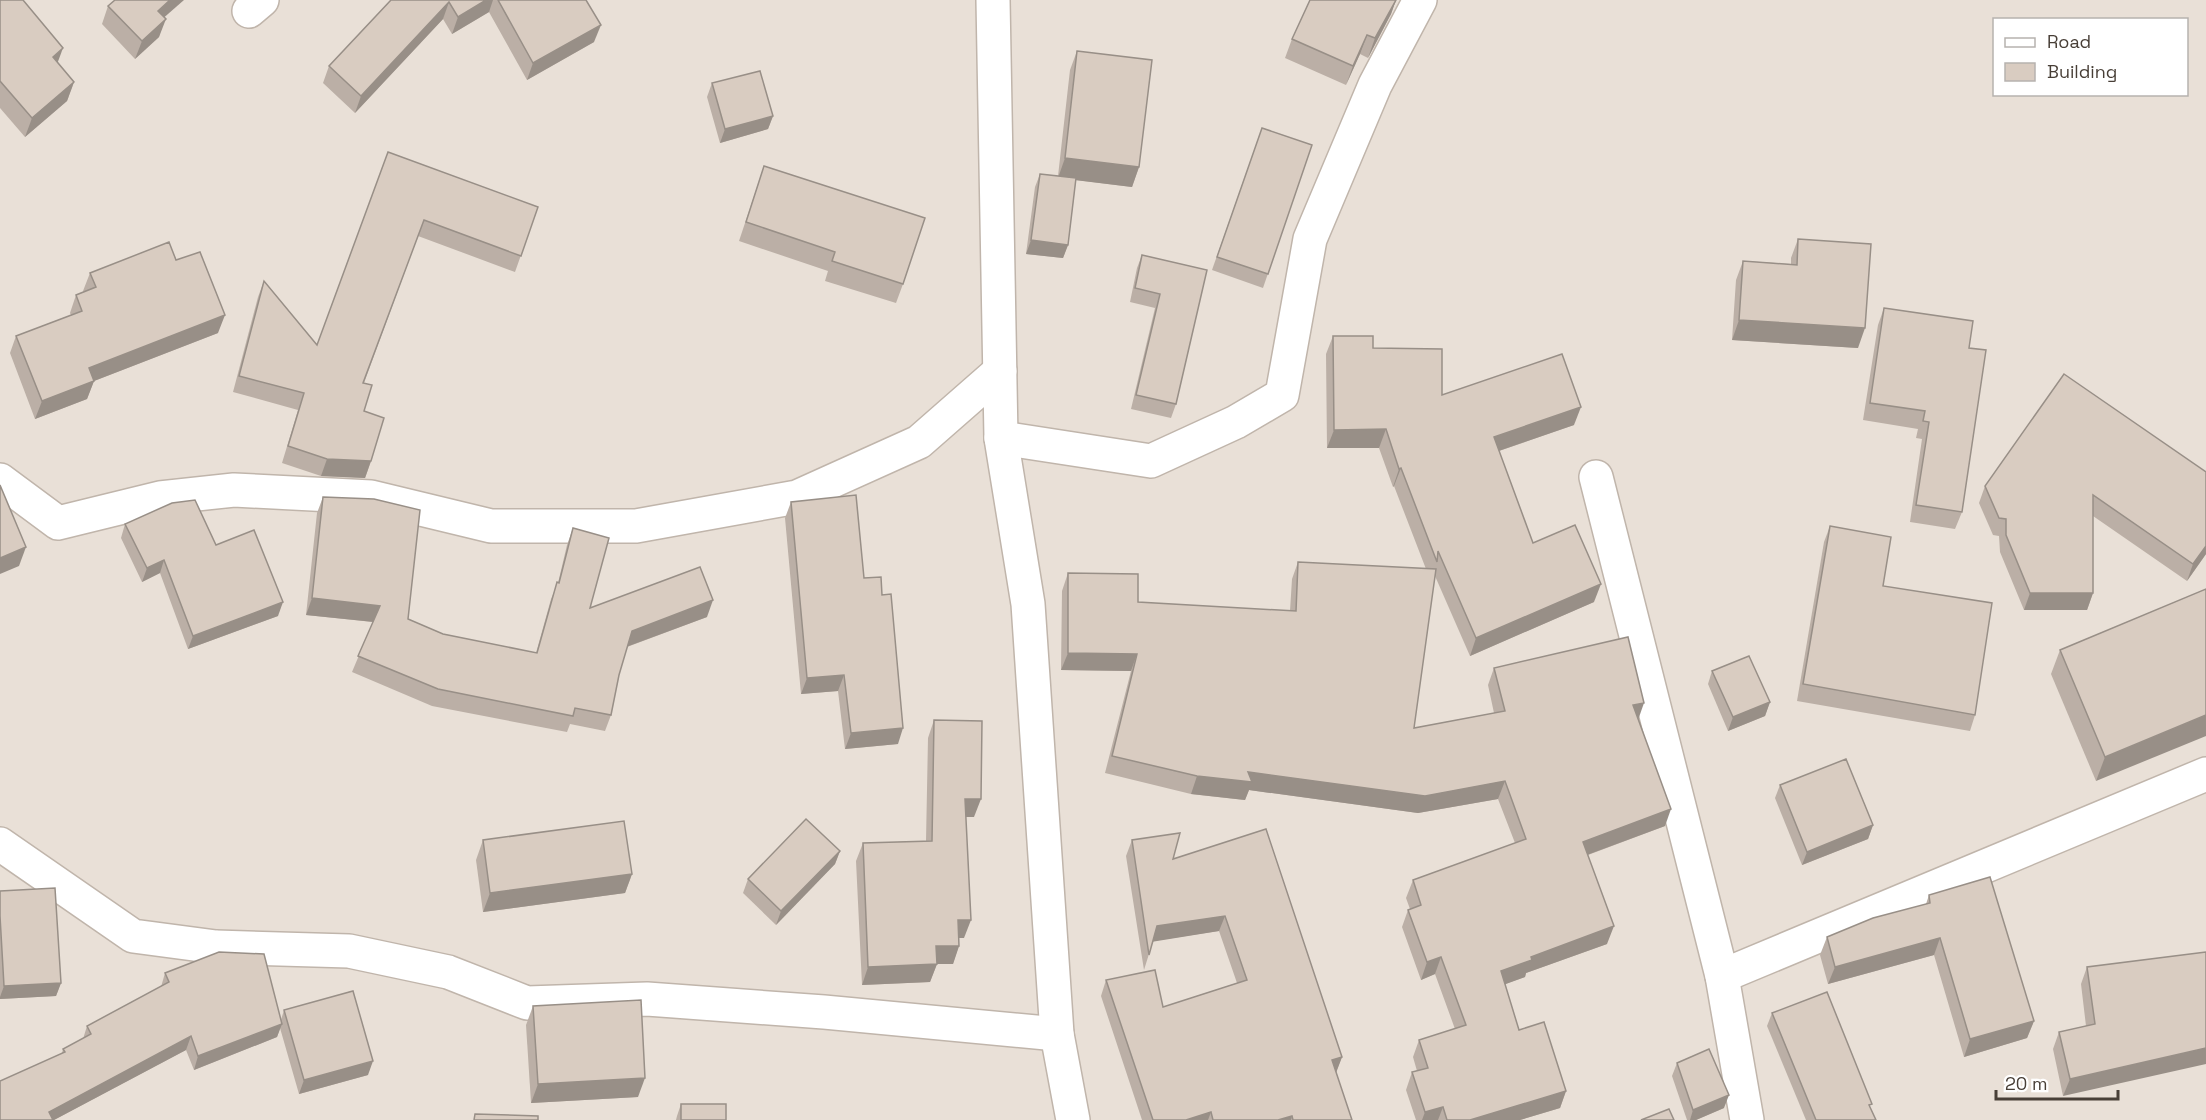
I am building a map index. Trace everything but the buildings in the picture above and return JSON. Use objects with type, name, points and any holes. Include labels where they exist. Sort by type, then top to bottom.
[{"type":"street","points":[[993,0],[1001,438],[1028,604],[1057,1034],[1073,1120]]},
{"type":"street","points":[[1001,438],[1151,461],[1236,422],[1282,395],[1310,239],[1375,85],[1420,0]]},
{"type":"street","points":[[0,480],[58,523],[160,498],[234,490],[371,497],[491,526],[636,526],[797,498],[918,442],[1000,371]]},
{"type":"street","points":[[1596,477],[1722,976],[1747,1120]]},
{"type":"street","points":[[1722,976],[2206,774]]},
{"type":"street","points":[[0,844],[133,936],[216,947],[349,951],[448,972],[527,1003],[647,999],[824,1012],[1057,1034]]},
{"type":"shaded area","points":[[0,0],[2206,0],[2206,1120],[0,1120]]}]
